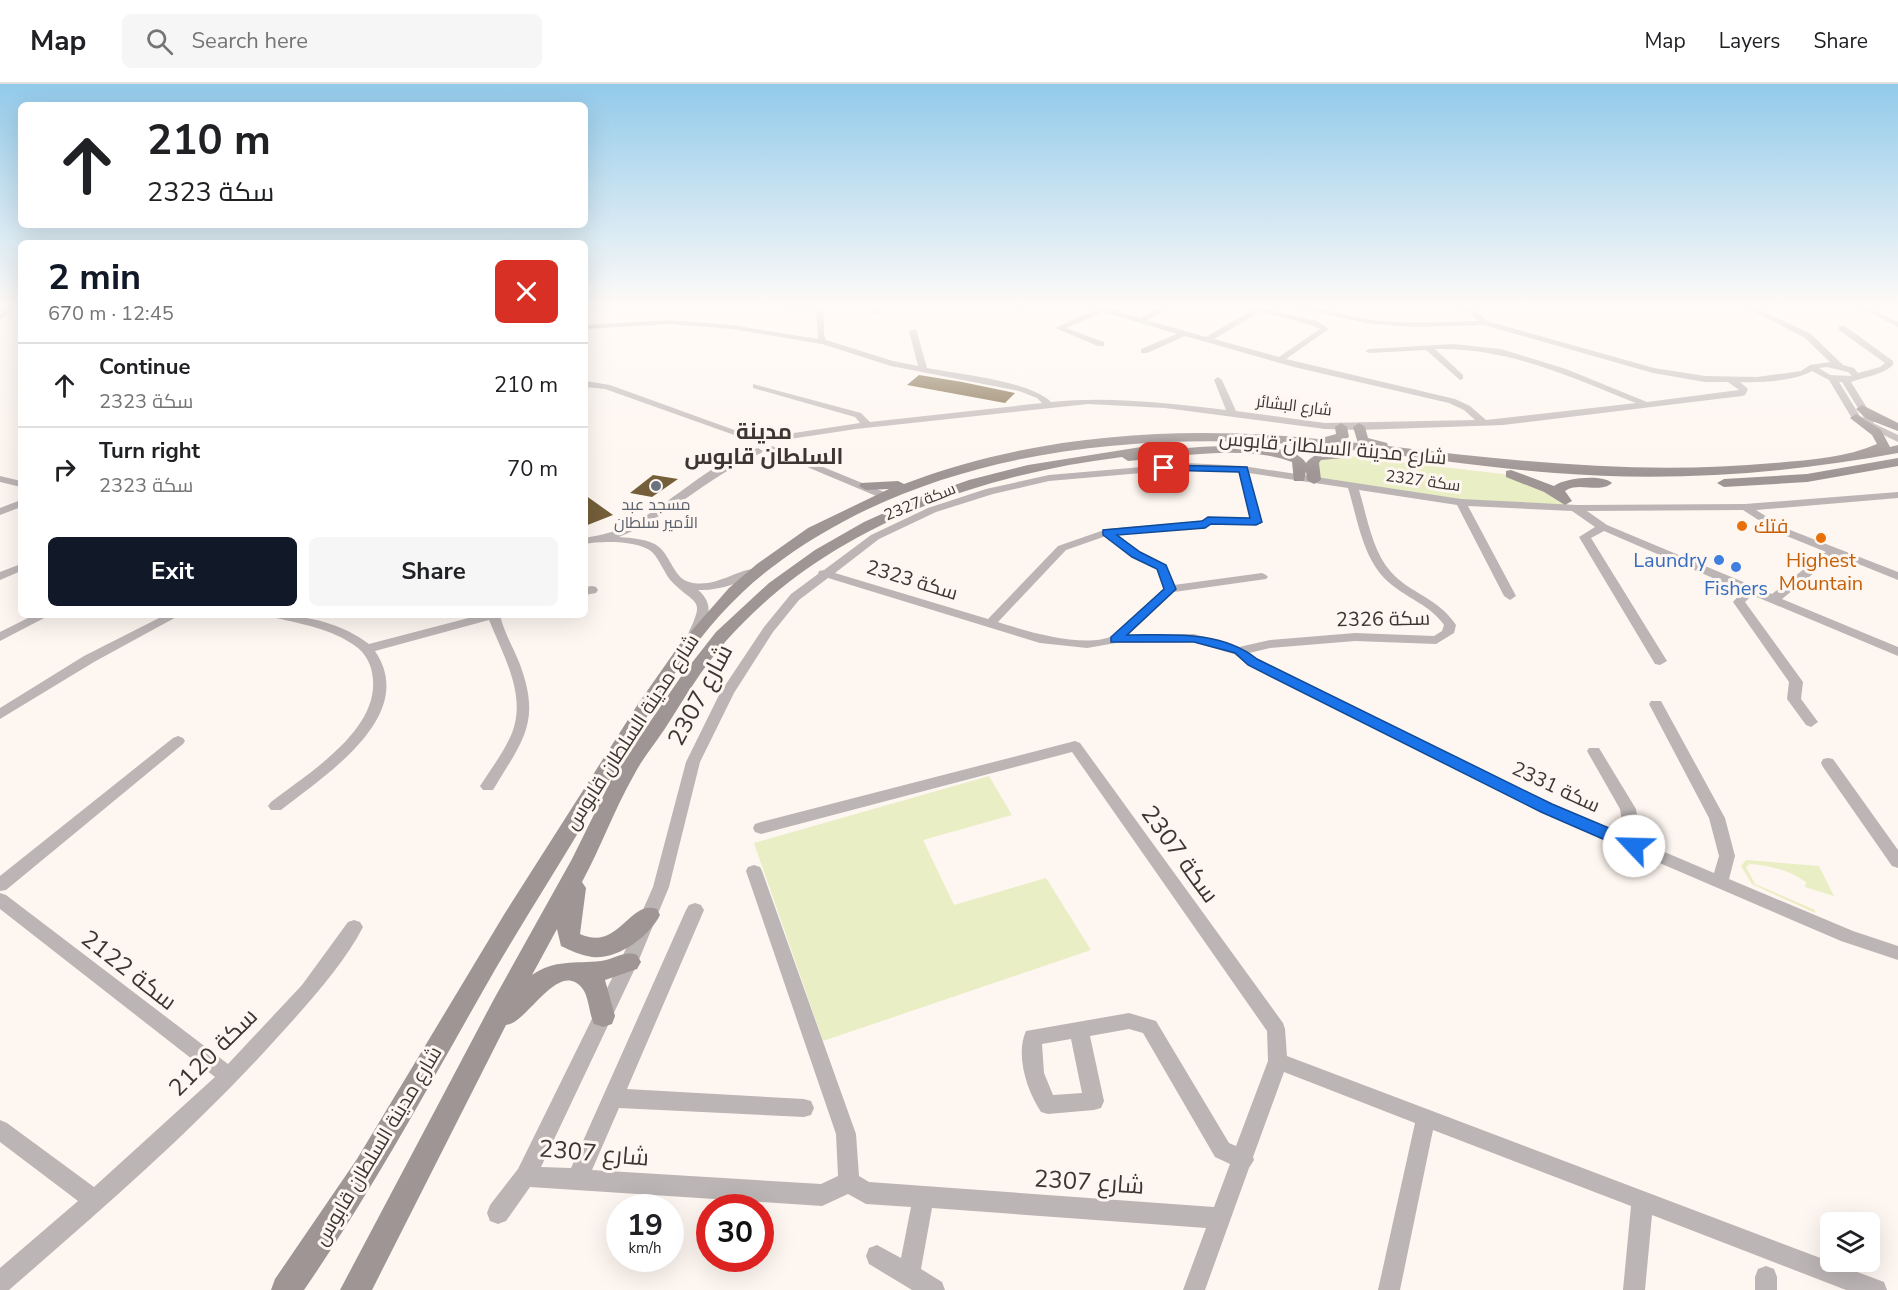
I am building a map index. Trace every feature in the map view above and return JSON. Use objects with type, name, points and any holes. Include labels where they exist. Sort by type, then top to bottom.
[{"type":"main road","points":[[1859,413],[1898,427]]},
{"type":"main road","points":[[1859,413],[1884,446],[1862,456]]},
{"type":"main road","points":[[1291,440],[1335,440],[1343,437],[1341,427]]},
{"type":"main road","points":[[1359,428],[1362,440],[1368,443],[1433,456]]},
{"type":"main road","name":"شارع مدينة السلطان قابوس","points":[[286,1290],[413,1093],[492,955],[643,710],[694,634],[758,570],[824,526],[932,478],[1052,450],[1115,441],[1217,437],[1291,440],[1567,469],[1647,472],[1740,470],[1862,456],[1898,449]]},
{"type":"main road","points":[[731,626],[749,599],[883,499],[910,500],[1009,469],[1063,457],[1167,445],[1240,446]]},
{"type":"main road","name":"شارع مدينة السلطان قابوس","points":[[355,1290],[390,1230],[481,1049],[583,860],[629,765],[682,686],[731,626],[761,598],[817,554],[892,512],[982,481],[1070,461],[1177,447],[1240,446],[1365,455],[1511,474],[1636,482],[1760,481],[1898,464]]},
{"type":"main road","points":[[1070,461],[1187,453],[1280,453],[1298,459],[1299,478]]},
{"type":"main road","points":[[1314,480],[1312,463],[1317,457],[1326,454],[1365,455]]},
{"type":"main road","points":[[1511,474],[1549,489],[1567,503]]},
{"type":"main road","points":[[824,526],[856,500],[857,486],[891,486],[932,478]]},
{"type":"main road","points":[[1567,503],[1558,490],[1567,483],[1636,482]]},
{"type":"main road","points":[[583,860],[571,904],[569,939],[585,948],[606,948],[627,937],[649,915]]},
{"type":"main road","points":[[481,1049],[529,992],[541,982],[562,972],[603,971],[629,962]]},
{"type":"main road","points":[[573,971],[594,983],[603,1016]]},
{"type":"main road","points":[[280,1290],[310,1256]]},
{"type":"street","points":[[888,361],[1026,391],[1040,396],[1048,404]]},
{"type":"street","points":[[921,361],[923,369]]},
{"type":"street","points":[[1285,361],[1452,401],[1467,408],[1484,423]]},
{"type":"street","points":[[1443,361],[1460,377]]},
{"type":"street","points":[[1528,361],[1646,404]]},
{"type":"street","points":[[1622,361],[1653,370],[1731,381],[1803,372],[1824,364],[1876,371]]},
{"type":"street","points":[[1836,361],[1841,367],[1859,375]]},
{"type":"street","points":[[1803,372],[1848,380],[1888,367],[1888,361]]},
{"type":"street","points":[[1813,367],[1828,376],[1859,413],[1898,437]]},
{"type":"street","points":[[1779,376],[1812,380],[1840,391]]},
{"type":"street","points":[[588,378],[751,446],[773,444],[883,499]]},
{"type":"street","points":[[1218,380],[1232,414]]},
{"type":"street","points":[[1848,380],[1846,382],[1859,413]]},
{"type":"street","name":"شارع البشائر","points":[[773,444],[789,437],[868,425],[1048,404],[1117,401],[1341,427],[1484,423],[1742,393],[1744,389],[1731,381]]},
{"type":"street","points":[[588,384],[607,387]]},
{"type":"street","points":[[756,386],[858,415],[868,425]]},
{"type":"street","points":[[588,391],[643,402]]},
{"type":"street","points":[[588,541],[605,538],[642,524],[751,446]]},
{"type":"street","name":"سكة 2327","points":[[823,573],[875,537],[932,510],[990,491],[1049,478],[1118,471],[1188,466],[1243,469],[1461,502],[1554,508],[1567,503],[1745,507],[1898,495]]},
{"type":"street","points":[[989,625],[1062,548],[1107,532],[1205,524],[1208,521],[1256,522],[1243,469]]},
{"type":"street","points":[[0,479],[18,483]]},
{"type":"street","name":"سكة 2326","points":[[1239,651],[1270,644],[1355,637],[1436,640],[1448,633],[1450,624],[1443,612],[1390,579],[1380,568],[1353,486]]},
{"type":"street","points":[[1461,502],[1510,596]]},
{"type":"street","points":[[1567,503],[1603,527],[1898,652]]},
{"type":"street","points":[[0,512],[18,504]]},
{"type":"street","points":[[1745,507],[1781,530],[1898,576]]},
{"type":"street","points":[[1603,527],[1585,537],[1660,661]]},
{"type":"street","points":[[1107,532],[1136,555],[1162,567],[1170,589]]},
{"type":"street","points":[[605,538],[648,545],[655,549],[676,579],[699,598],[704,606],[702,617],[694,634]]},
{"type":"street","points":[[1773,600],[1834,551]]},
{"type":"street","points":[[0,576],[18,568]]},
{"type":"street","points":[[684,585],[709,587],[727,584],[758,570]]},
{"type":"street","name":"سكة 2323","points":[[823,573],[989,625],[1060,641],[1087,644],[1116,639],[1194,638],[1239,651]]},
{"type":"street","name":"2307 شارع","points":[[823,573],[795,597],[768,630],[727,693],[693,762],[661,886],[649,915],[629,962],[525,1176],[822,1195],[849,1182],[866,1193],[1220,1218]]},
{"type":"street","points":[[1116,639],[1170,589],[1262,577]]},
{"type":"street","points":[[1750,590],[1739,602],[1796,682],[1794,699],[1811,722]]},
{"type":"street","points":[[0,637],[38,618]]},
{"type":"street","points":[[0,714],[80,665],[168,618]]},
{"type":"street","points":[[276,806],[356,740],[377,710],[384,687],[377,664],[367,649],[352,639],[289,618]]},
{"type":"street","points":[[367,649],[483,618]]},
{"type":"street","points":[[488,786],[520,730],[524,707],[521,687],[495,618]]},
{"type":"street","name":"سكة 2331","points":[[1239,651],[1252,662],[1536,802],[1847,936],[1898,953]]},
{"type":"street","points":[[1656,704],[1717,818],[1727,856],[1720,883]]},
{"type":"street","points":[[0,885],[178,741]]},
{"type":"street","name":"سكة 2307","points":[[761,828],[1075,746],[1276,1029],[1278,1061],[1244,1160],[1194,1290]]},
{"type":"street","points":[[1594,751],[1628,809],[1634,846]]},
{"type":"street","points":[[1828,763],[1898,862]]},
{"type":"street","points":[[754,871],[846,1134],[849,1182]]},
{"type":"street","name":"سكة 2122","points":[[0,900],[229,1077]]},
{"type":"street","points":[[577,1180],[695,910]]},
{"type":"street","name":"سكة 2120","points":[[0,1283],[95,1201],[229,1077],[308,991],[354,927]]},
{"type":"street","points":[[1078,1030],[1128,1020],[1149,1027],[1222,1150],[1244,1160]]},
{"type":"street","points":[[1278,1061],[1876,1290]]},
{"type":"street","points":[[613,1098],[804,1108]]},
{"type":"street","points":[[1389,1290],[1426,1117]]},
{"type":"street","points":[[0,1130],[95,1201]]},
{"type":"street","points":[[498,1213],[525,1176]]},
{"type":"street","points":[[908,1274],[915,1248],[923,1198]]},
{"type":"street","points":[[1634,1290],[1642,1201]]},
{"type":"street","points":[[877,1256],[934,1290]]},
{"type":"green space","points":[[1341,455],[1511,475],[1569,505],[1461,502],[1315,480],[1318,457]]},
{"type":"green space","points":[[989,776],[1012,815],[923,840],[954,905],[1046,878],[1091,950],[823,1041],[754,843]]},
{"type":"green space","points":[[1746,860],[1819,866],[1834,896],[1805,887],[1806,882],[1780,869],[1750,864],[1746,867],[1755,884],[1815,910],[1815,913],[1752,884],[1741,866]]},
{"type":"building","points":[[919,375],[1015,393],[1005,403],[907,385]]},
{"type":"building","name":"مسجد عبد الأمير سلطان","points":[[653,475],[678,479],[652,497],[630,493]]},
{"type":"building","points":[[588,497],[613,515],[588,525]]},
{"type":"place","name":"مسجد عبد الأمير سلطان","points":[[656,486]]},
{"type":"place","name":"فتك","points":[[1742,526]]},
{"type":"place","name":"Highest Mountain","points":[[1821,538]]},
{"type":"place","name":"Laundry","points":[[1719,560]]},
{"type":"place","name":"Fishers","points":[[1736,567]]},
{"type":"district","name":"مدينة السلطان قابوس","points":[[764,444]]},
{"type":"route","points":[[1164,468],[1188,466],[1243,469],[1249,485],[1256,522],[1208,521],[1205,524],[1107,532],[1136,555],[1162,567],[1170,589],[1116,639],[1194,638],[1239,651],[1252,662],[1546,808],[1634,846]]}]
